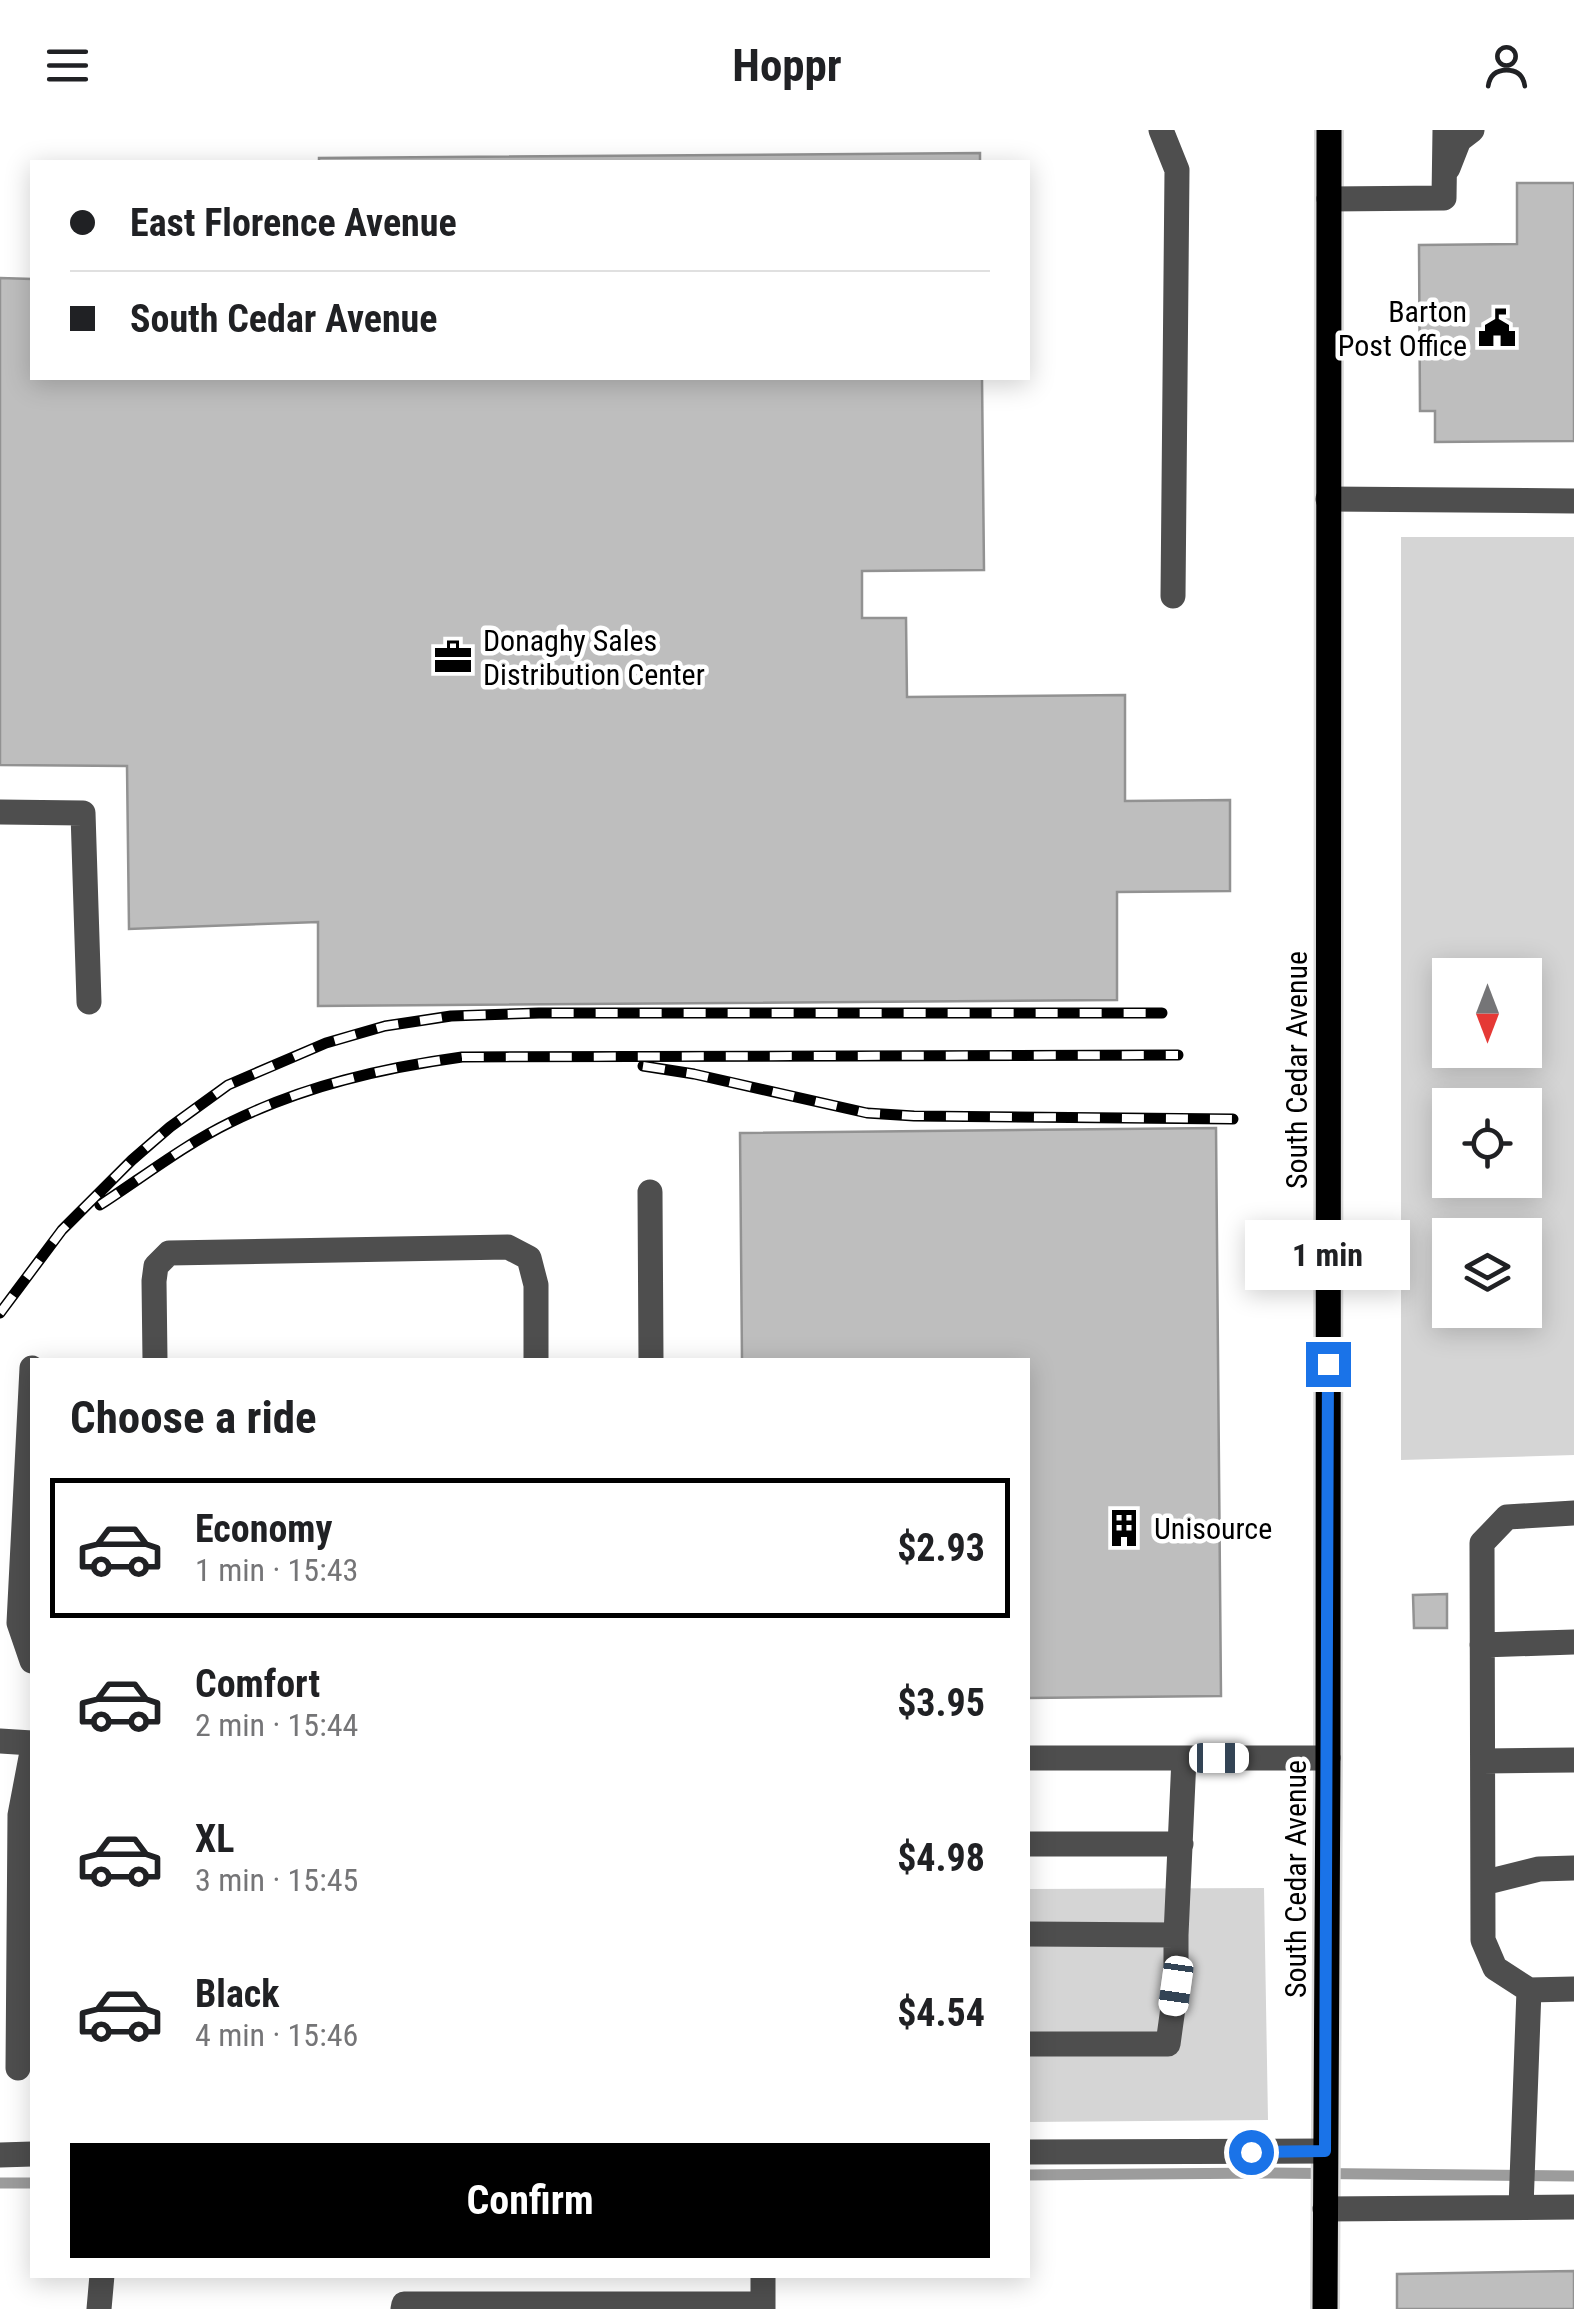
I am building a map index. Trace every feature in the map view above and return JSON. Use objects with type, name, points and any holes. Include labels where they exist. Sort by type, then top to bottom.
[{"type":"main road","name":"South Cedar Avenue","points":[[1325,2309],[1329,130]]},
{"type":"street","points":[[1161,130],[1177,170],[1173,596]]},
{"type":"street","points":[[1328,199],[1444,198],[1444,130]]},
{"type":"street","points":[[1444,178],[1460,140],[1472,130]]},
{"type":"street","points":[[1328,499],[1574,500]]},
{"type":"street","points":[[0,812],[83,812],[89,1002]]},
{"type":"street","points":[[650,1192],[651,1358]]},
{"type":"street","points":[[155,1358],[156,1266],[169,1253],[508,1247],[529,1258],[536,1285],[536,1358]]},
{"type":"street","points":[[30,1407],[19,1623],[30,1655]]},
{"type":"street","points":[[1574,1513],[1507,1518],[1482,1543],[1484,1940],[1495,1968],[1528,1990],[1574,1989]]},
{"type":"street","points":[[1482,1645],[1574,1642]]},
{"type":"street","points":[[0,1740],[30,1743]]},
{"type":"street","points":[[1030,1758],[1328,1758]]},
{"type":"street","points":[[1030,2044],[1168,2044],[1176,1986],[1184,1758]]},
{"type":"street","points":[[1482,1761],[1574,1760]]},
{"type":"street","points":[[18,2068],[20,1814],[30,1762]]},
{"type":"street","points":[[1030,1844],[1180,1844]]},
{"type":"street","points":[[1483,1883],[1539,1869],[1574,1868]]},
{"type":"street","points":[[1030,1934],[1176,1935]]},
{"type":"street","points":[[1521,2206],[1528,1990]]},
{"type":"street","points":[[1030,2152],[1325,2151]]},
{"type":"street","points":[[0,2154],[30,2154]]},
{"type":"street","points":[[1325,2209],[1574,2207]]},
{"type":"street","points":[[99,2309],[102,2278]]},
{"type":"street","points":[[403,2309],[404,2304],[763,2306],[763,2278]]},
{"type":"shaded area","points":[[1401,537],[1574,537],[1574,1455],[1401,1460]]},
{"type":"shaded area","points":[[1264,1888],[1268,2120],[1030,2122],[1030,1889]]},
{"type":"building","points":[[980,153],[980,160],[319,158]]},
{"type":"building","name":"Barton Post Office","points":[[1517,183],[1574,183],[1574,441],[1435,442],[1435,411],[1420,411],[1419,245],[1517,244]]},
{"type":"building","name":"Donaghy Sales Distribution Center","points":[[0,278],[30,279],[30,380],[982,380],[984,570],[862,571],[862,618],[906,618],[907,697],[1125,695],[1125,801],[1230,800],[1230,891],[1117,892],[1117,1000],[318,1006],[318,922],[129,929],[127,766],[0,765]]},
{"type":"building","name":"Unisource","points":[[1216,1128],[1221,1696],[1030,1698],[1030,1358],[742,1358],[740,1133]]},
{"type":"building","points":[[1447,1594],[1447,1628],[1414,1628],[1413,1595]]},
{"type":"building","points":[[1574,2271],[1574,2309],[1397,2309],[1397,2274]]},
{"type":"waterway","points":[[1030,2175],[1574,2176]]},
{"type":"waterway","points":[[0,2183],[30,2183]]},
{"type":"railway","points":[[0,1313],[62,1230],[170,1127],[228,1085],[326,1043],[385,1026],[451,1016],[539,1013],[1162,1013]]},
{"type":"railway","points":[[100,1205],[197,1141],[259,1109],[344,1080],[462,1057],[1178,1055]]},
{"type":"railway","points":[[643,1066],[867,1113],[1233,1119]]},
{"type":"place","name":"Barton Post Office","points":[[1497,328]]},
{"type":"place","name":"Donaghy Sales Distribution Center","points":[[453,657]]},
{"type":"place","name":"Unisource","points":[[1124,1528]]},
{"type":"route","points":[[1251,2152],[1325,2151],[1328,1364]]}]
